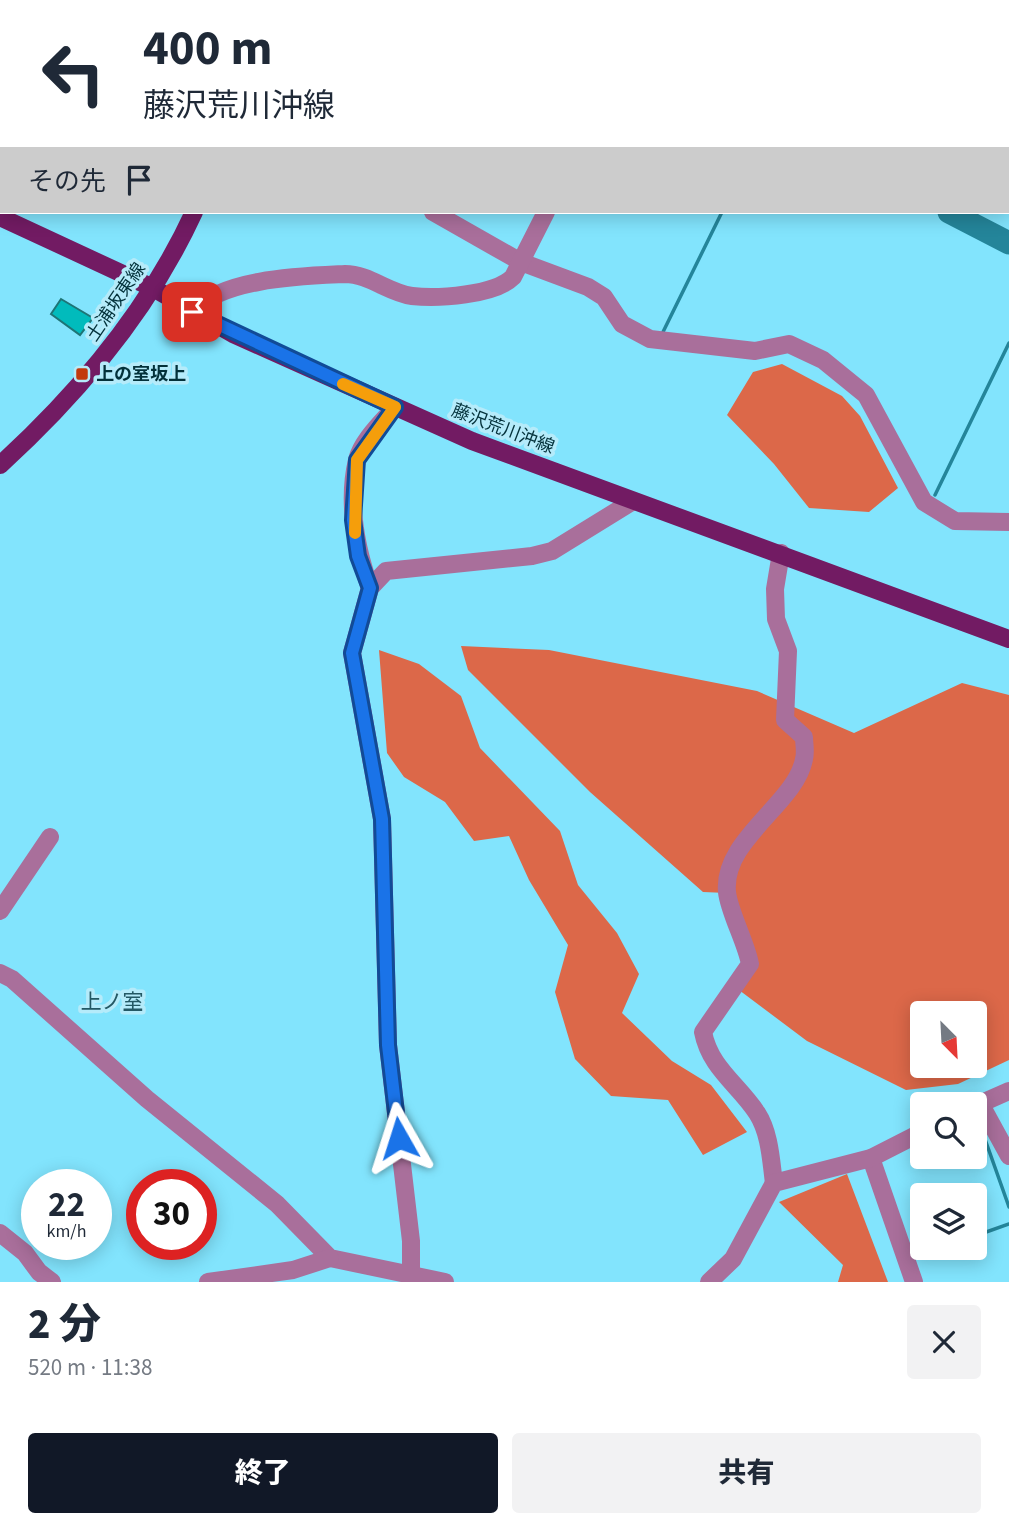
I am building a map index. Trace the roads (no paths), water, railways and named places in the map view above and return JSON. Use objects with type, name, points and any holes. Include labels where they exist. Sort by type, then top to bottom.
[{"type":"main road","name":"土浦坂東線","points":[[0,466],[84,382],[153,288],[193,214]]},
{"type":"main road","name":"藤沢荒川沖線","points":[[2,215],[153,288],[192,312],[472,441],[1009,639]]},
{"type":"street","points":[[437,214],[521,262],[588,287],[604,297],[622,324],[650,339],[755,351],[789,344],[823,360],[866,395],[924,502],[955,521],[1009,522]]},
{"type":"street","points":[[192,312],[208,298],[277,279],[345,274],[355,274],[411,296],[486,292],[504,286],[521,262],[546,214]]},
{"type":"street","points":[[370,588],[358,556],[353,520],[357,460],[395,407]]},
{"type":"street","points":[[412,1278],[388,1045],[382,819],[352,653],[370,588],[386,571],[532,556],[552,551],[633,501]]},
{"type":"street","points":[[709,1282],[733,1259],[774,1183],[769,1143],[758,1114],[723,1076],[707,1049],[704,1032],[750,964],[727,893],[730,872],[750,832],[793,785],[804,759],[804,737],[785,720],[788,651],[776,619],[775,589],[781,553]]},
{"type":"street","points":[[0,911],[50,837]]},
{"type":"street","points":[[0,973],[12,979],[147,1099],[277,1204],[330,1258]]},
{"type":"street","points":[[987,1101],[1009,1091]]},
{"type":"street","points":[[987,1120],[1009,1156]]},
{"type":"street","points":[[774,1183],[871,1158],[910,1138]]},
{"type":"street","points":[[871,1158],[914,1282]]},
{"type":"street","points":[[0,1233],[25,1253],[38,1272],[51,1282]]},
{"type":"street","points":[[208,1282],[293,1270],[330,1258],[412,1278],[445,1282]]},
{"type":"waterway","points":[[663,332],[721,214]]},
{"type":"waterway","points":[[953,214],[1009,243]]},
{"type":"waterway","points":[[935,495],[1009,343]]},
{"type":"waterway","points":[[987,1145],[1009,1207]]},
{"type":"waterway","points":[[987,1232],[1009,1224]]},
{"type":"place","name":"上の室坂上","points":[[82,374]]},
{"type":"district","name":"上ノ室","points":[[112,1002]]}]
